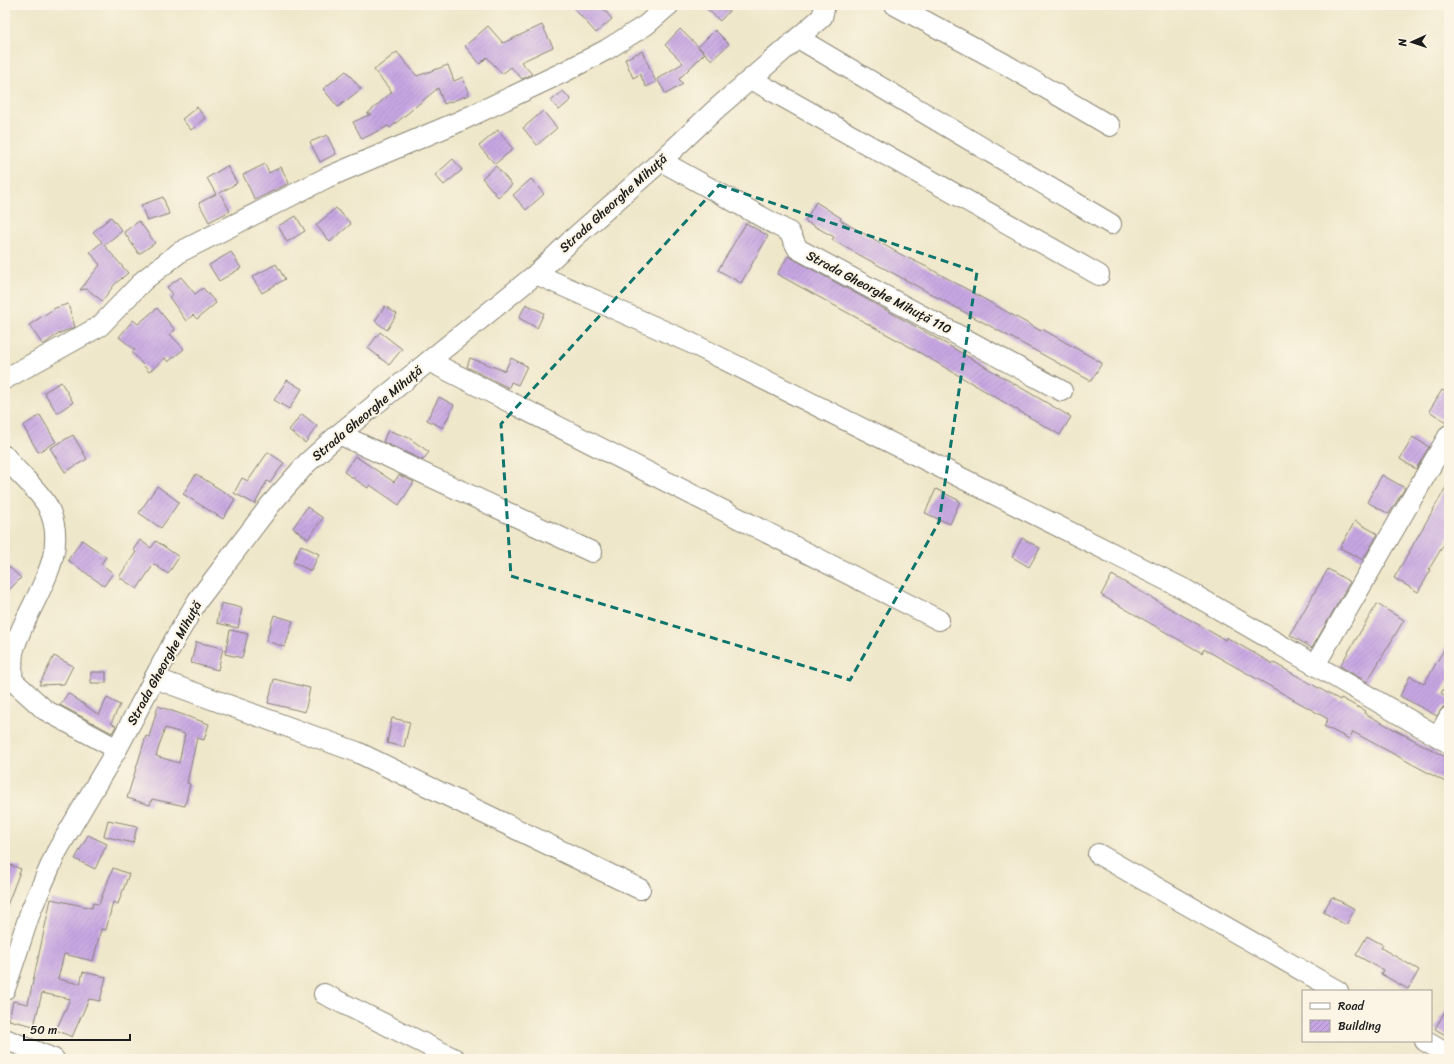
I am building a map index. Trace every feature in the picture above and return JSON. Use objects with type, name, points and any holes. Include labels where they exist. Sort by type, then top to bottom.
[{"type":"street","points":[[5,379],[100,326],[144,280],[180,252],[328,177],[458,122],[564,72],[606,50],[646,25],[669,5]]},
{"type":"street","points":[[895,5],[1003,64],[1110,126]]},
{"type":"street","name":"Strada Gheorghe Mihuță","points":[[5,989],[31,910],[57,851],[117,749],[154,678],[198,600],[271,504],[307,463],[339,434],[536,274],[574,237],[661,161],[750,79],[798,38],[828,9]]},
{"type":"street","points":[[798,38],[1111,224]]},
{"type":"street","points":[[750,79],[1100,275]]},
{"type":"street","name":"Strada Gheorghe Mihuță 110","points":[[661,161],[789,232],[798,249],[1062,391]]},
{"type":"street","points":[[536,274],[691,343],[1155,575],[1184,590],[1443,740],[1449,717]]},
{"type":"street","points":[[429,361],[939,620]]},
{"type":"street","points":[[339,434],[592,552]]},
{"type":"street","points":[[1314,665],[1449,435]]},
{"type":"street","points":[[5,456],[48,506],[56,525],[56,543],[51,565],[30,609],[13,650],[9,680],[45,710],[117,749]]},
{"type":"street","points":[[154,678],[356,752],[640,889]]},
{"type":"street","points":[[1098,854],[1336,990]]},
{"type":"street","points":[[324,994],[455,1059]]},
{"type":"street","points":[[5,1039],[54,1059]]},
{"type":"street","points":[[1427,1042],[1449,1054]]},
{"type":"highlighted area","points":[[719,185],[977,272],[939,522],[850,680],[511,576],[501,424]]},
{"type":"building","points":[[571,5],[600,5],[612,19],[596,33]]},
{"type":"building","points":[[703,5],[735,5],[720,21]]},
{"type":"building","points":[[542,25],[553,47],[521,62],[532,74],[522,79],[511,67],[502,74],[487,57],[480,64],[465,46],[488,26],[503,43]]},
{"type":"building","points":[[680,29],[705,53],[679,79],[683,84],[666,94],[657,79],[683,63],[665,45]]},
{"type":"building","points":[[715,30],[729,44],[712,60],[698,47]]},
{"type":"building","points":[[642,51],[656,82],[646,87],[640,74],[633,78],[625,59]]},
{"type":"building","points":[[397,52],[417,76],[448,65],[454,81],[463,77],[469,95],[444,104],[438,88],[390,128],[388,126],[362,139],[353,122],[371,114],[367,114],[392,92],[374,70]]},
{"type":"building","points":[[346,71],[361,89],[338,107],[323,89]]},
{"type":"building","points":[[563,91],[571,100],[559,110],[551,101]]},
{"type":"building","points":[[197,107],[205,118],[191,130],[182,119]]},
{"type":"building","points":[[543,111],[557,128],[537,145],[523,128]]},
{"type":"building","points":[[498,130],[513,149],[495,164],[479,146]]},
{"type":"building","points":[[327,135],[336,154],[320,162],[310,142]]},
{"type":"building","points":[[453,159],[462,170],[444,185],[435,175]]},
{"type":"building","points":[[265,164],[269,173],[281,167],[289,183],[255,200],[243,175]]},
{"type":"building","points":[[227,166],[237,183],[220,193],[230,211],[209,222],[199,203],[216,194],[207,178]]},
{"type":"building","points":[[496,166],[512,185],[498,197],[482,178]]},
{"type":"building","points":[[531,179],[544,194],[526,210],[513,195]]},
{"type":"building","points":[[163,197],[169,214],[147,221],[141,205]]},
{"type":"building","points":[[816,202],[841,218],[840,220],[900,254],[929,268],[1041,331],[1042,329],[1102,363],[1091,381],[832,240],[834,237],[805,221]]},
{"type":"building","points":[[336,208],[351,224],[330,242],[316,225]]},
{"type":"building","points":[[296,216],[305,231],[287,242],[278,226]]},
{"type":"building","points":[[111,217],[122,231],[104,245],[128,273],[115,284],[102,301],[87,289],[80,290],[100,265],[90,252],[102,242],[93,232]]},
{"type":"building","points":[[139,221],[155,243],[139,254],[124,232]]},
{"type":"building","points":[[746,223],[768,236],[741,283],[718,270]]},
{"type":"building","points":[[231,252],[241,268],[219,281],[209,265]]},
{"type":"building","points":[[788,256],[924,331],[1071,417],[1060,435],[910,347],[777,274]]},
{"type":"building","points":[[276,264],[285,279],[262,293],[252,277]]},
{"type":"building","points":[[181,277],[195,294],[203,288],[216,303],[197,319],[193,315],[186,321],[169,297],[173,294],[167,287]]},
{"type":"building","points":[[68,304],[75,327],[58,334],[43,345],[29,325],[55,308]]},
{"type":"building","points":[[526,304],[544,313],[537,328],[519,318]]},
{"type":"building","points":[[385,306],[397,314],[387,330],[375,321]]},
{"type":"building","points":[[157,308],[175,330],[170,334],[184,349],[168,362],[165,358],[149,372],[132,352],[135,350],[119,337],[133,320],[138,324]]},
{"type":"building","points":[[380,332],[402,349],[389,365],[368,348]]},
{"type":"building","points":[[470,358],[505,371],[511,358],[527,366],[518,385],[511,382],[509,388],[467,367]]},
{"type":"building","points":[[287,380],[302,389],[289,409],[274,400]]},
{"type":"building","points":[[61,382],[73,402],[57,413],[44,392]]},
{"type":"building","points":[[1442,390],[1449,394],[1449,424],[1429,411]]},
{"type":"building","points":[[439,397],[454,405],[443,428],[427,420]]},
{"type":"building","points":[[302,414],[317,426],[305,443],[289,430]]},
{"type":"building","points":[[40,415],[56,442],[38,452],[23,426]]},
{"type":"building","points":[[388,430],[409,438],[429,452],[423,460],[383,442]]},
{"type":"building","points":[[73,435],[87,459],[65,472],[50,448]]},
{"type":"building","points":[[1413,437],[1429,447],[1416,469],[1400,459]]},
{"type":"building","points":[[268,452],[284,463],[270,483],[267,481],[255,504],[234,493],[242,478],[248,481]]},
{"type":"building","points":[[355,456],[394,482],[399,475],[414,482],[399,505],[370,485],[368,488],[344,472]]},
{"type":"building","points":[[196,474],[235,499],[223,519],[183,494]]},
{"type":"building","points":[[1382,475],[1405,488],[1389,514],[1367,502]]},
{"type":"building","points":[[1449,482],[1449,536],[1429,569],[1431,570],[1418,592],[1394,578]]},
{"type":"building","points":[[157,486],[179,502],[161,528],[139,513]]},
{"type":"building","points":[[936,489],[960,501],[950,524],[925,513]]},
{"type":"building","points":[[307,507],[323,518],[308,539],[293,528]]},
{"type":"building","points":[[1355,521],[1378,534],[1363,560],[1340,548]]},
{"type":"building","points":[[1022,538],[1040,548],[1029,567],[1012,557]]},
{"type":"building","points":[[82,540],[106,557],[101,564],[113,573],[104,586],[68,560]]},
{"type":"building","points":[[140,540],[151,548],[156,541],[179,557],[168,574],[154,564],[137,589],[119,577],[136,552],[133,550]]},
{"type":"building","points":[[301,545],[319,554],[311,571],[293,562]]},
{"type":"building","points":[[5,563],[21,578],[5,594]]},
{"type":"building","points":[[1328,569],[1350,582],[1312,648],[1290,635]]},
{"type":"building","points":[[1112,575],[1225,640],[1226,637],[1340,700],[1341,698],[1365,711],[1364,713],[1449,759],[1449,784],[1353,732],[1349,739],[1324,726],[1328,719],[1204,649],[1202,653],[1101,595]]},
{"type":"building","points":[[221,603],[242,608],[238,628],[217,623]]},
{"type":"building","points":[[1377,604],[1404,620],[1367,682],[1340,666]]},
{"type":"building","points":[[274,615],[293,621],[285,647],[266,641]]},
{"type":"building","points":[[230,630],[248,634],[242,658],[225,654]]},
{"type":"building","points":[[1449,641],[1449,679],[1441,693],[1449,698],[1449,706],[1443,707],[1437,716],[1400,696],[1410,676],[1424,684]]},
{"type":"building","points":[[196,642],[223,648],[218,670],[191,663]]},
{"type":"building","points":[[54,656],[73,666],[64,684],[39,685]]},
{"type":"building","points":[[91,672],[106,672],[106,683],[91,683]]},
{"type":"building","points":[[274,679],[310,688],[305,712],[268,703]]},
{"type":"building","points":[[68,693],[99,715],[107,698],[120,705],[111,723],[116,726],[112,733],[60,705]]},
{"type":"building","points":[[158,706],[209,724],[204,740],[197,738],[187,783],[190,784],[185,806],[152,799],[150,805],[127,798],[146,736],[149,737]],"holes":[[[165,728],[185,734],[179,763],[156,756]]]},
{"type":"building","points":[[392,718],[410,722],[404,747],[387,743]]},
{"type":"building","points":[[108,820],[137,826],[133,843],[104,836]]},
{"type":"building","points":[[88,835],[107,844],[95,869],[75,859]]},
{"type":"building","points":[[5,863],[21,869],[6,908],[5,908]]},
{"type":"building","points":[[113,868],[129,874],[118,904],[113,902],[106,930],[101,929],[93,961],[64,954],[58,979],[80,984],[83,972],[106,977],[100,1001],[89,999],[72,1037],[56,1030],[70,999],[42,993],[34,1026],[9,1020],[13,1001],[28,1004],[51,899],[92,908],[93,903],[99,904]]},
{"type":"building","points":[[1332,897],[1355,909],[1346,925],[1323,912]]},
{"type":"building","points":[[1367,936],[1383,945],[1381,948],[1419,970],[1408,989],[1381,974],[1383,970],[1356,955]]},
{"type":"building","points":[[1449,1004],[1449,1037],[1435,1029]]}]
